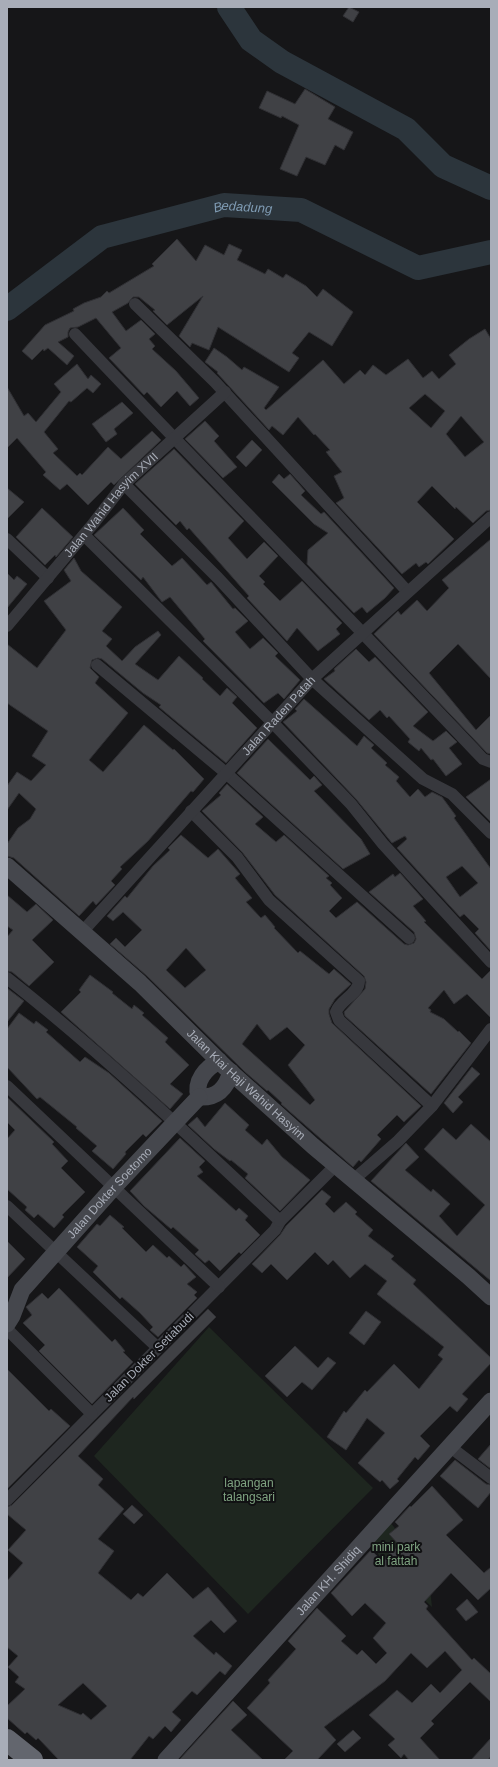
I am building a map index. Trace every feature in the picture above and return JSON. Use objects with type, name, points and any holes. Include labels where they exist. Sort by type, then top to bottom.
[{"type":"highway","points":[[7,1740],[32,1760]]},
{"type":"street","points":[[134,304],[224,392],[407,591]]},
{"type":"street","points":[[75,334],[482,759],[491,762]]},
{"type":"street","name":"Jalan Wahid Hasyim XVII","points":[[7,626],[84,535],[124,484],[224,392]]},
{"type":"street","points":[[124,484],[218,578],[312,679],[423,779],[452,794],[491,833]]},
{"type":"street","name":"Jalan Raden Patah","points":[[83,931],[312,679],[407,591],[491,517]]},
{"type":"street","points":[[84,535],[272,722],[351,804],[383,844],[491,962]]},
{"type":"street","points":[[7,539],[48,578]]},
{"type":"street","points":[[97,665],[226,773],[409,938]]},
{"type":"street","points":[[191,811],[237,857],[268,900],[359,981],[357,988],[338,1007],[336,1012],[339,1020],[432,1106]]},
{"type":"street","name":"Jalan Kiai Haji Wahid Hasyim","points":[[7,866],[83,931],[94,944],[140,983],[225,1067],[335,1166],[468,1276],[491,1297]]},
{"type":"street","points":[[7,978],[36,1001],[175,1123],[280,1221]]},
{"type":"street","points":[[352,1180],[398,1141],[432,1106],[491,1029]]},
{"type":"street","points":[[213,1065],[225,1067],[222,1091],[213,1096],[199,1097],[198,1084],[200,1078],[213,1065]]},
{"type":"street","points":[[7,1086],[219,1287]]},
{"type":"street","name":"Jalan Dokter Soetomo","points":[[7,1324],[12,1316],[14,1291],[56,1251],[199,1097]]},
{"type":"street","name":"Jalan Dokter Setiabudi","points":[[7,1500],[275,1230],[280,1221],[335,1166]]},
{"type":"street","points":[[7,1206],[158,1348]]},
{"type":"street","points":[[7,1329],[92,1414]]},
{"type":"street","name":"Jalan KH. Shidiq","points":[[166,1760],[491,1401]]},
{"type":"street","points":[[449,1446],[491,1478]]},
{"type":"green space","name":"lapangan talangsari","points":[[209,1327],[373,1488],[248,1614],[94,1456]]},
{"type":"green space","name":"mini park al fattah","points":[[390,1522],[428,1570],[432,1607],[382,1560],[371,1542]]},
{"type":"building","points":[[349,7],[359,12],[353,22],[343,16]]},
{"type":"building","points":[[305,89],[335,107],[328,119],[353,132],[344,150],[335,145],[325,165],[306,157],[297,176],[280,169],[299,125],[282,116],[281,118],[259,108],[267,91],[295,104]]},
{"type":"building","points":[[177,239],[196,261],[205,245],[224,255],[229,244],[242,250],[237,260],[265,274],[268,269],[283,278],[286,274],[306,286],[317,297],[323,289],[353,312],[332,346],[309,332],[292,353],[299,358],[289,372],[218,327],[209,350],[192,343],[190,347],[179,336],[203,296],[167,325],[153,311],[155,310],[139,297],[133,297],[128,303],[112,312],[126,331],[141,320],[155,334],[149,339],[155,346],[152,349],[176,371],[199,398],[190,406],[177,391],[161,407],[147,392],[144,395],[109,358],[121,348],[96,318],[78,327],[70,328],[68,337],[58,342],[74,356],[67,365],[48,348],[44,351],[43,349],[32,360],[22,351],[45,325],[74,311],[73,309],[84,303],[101,297],[107,291],[109,293],[154,266],[152,264]]},
{"type":"building","points":[[485,329],[491,339],[491,510],[486,511],[473,523],[456,507],[455,509],[432,486],[417,502],[454,539],[428,564],[426,562],[419,567],[416,563],[402,574],[336,503],[344,498],[334,476],[342,472],[326,452],[330,450],[298,417],[283,435],[272,426],[269,430],[217,373],[218,372],[205,362],[214,348],[242,370],[244,367],[279,387],[264,408],[266,410],[323,360],[344,384],[360,370],[365,375],[373,365],[386,375],[408,359],[423,378],[432,371],[439,379],[456,364],[449,355],[469,339]],"holes":[[[425,394],[445,411],[431,428],[409,408]],[[461,416],[484,442],[465,457],[446,434]]]},
{"type":"building","points":[[77,364],[88,379],[91,375],[101,384],[93,393],[87,388],[71,402],[69,401],[44,432],[58,449],[53,453],[77,476],[80,473],[82,475],[108,447],[121,459],[152,431],[161,440],[114,485],[111,482],[88,505],[67,484],[60,490],[43,475],[46,472],[17,438],[7,448],[7,387],[24,416],[28,413],[36,422],[61,392],[54,384]]},
{"type":"building","points":[[122,402],[133,413],[114,429],[117,434],[106,442],[92,424]]},
{"type":"building","points":[[205,421],[219,436],[214,441],[237,467],[223,478],[185,439]]},
{"type":"building","points":[[252,440],[262,450],[246,467],[236,457]]},
{"type":"building","points":[[174,449],[244,521],[228,538],[247,559],[264,542],[278,556],[259,576],[265,582],[263,584],[280,601],[302,581],[342,623],[336,629],[340,634],[318,651],[297,628],[287,641],[247,598],[249,596],[189,528],[187,530],[180,521],[176,525],[135,484]]},
{"type":"building","points":[[279,474],[284,479],[290,474],[305,491],[301,495],[321,514],[324,512],[394,588],[385,598],[367,613],[362,607],[354,613],[307,564],[308,550],[328,533],[314,524],[272,482]]},
{"type":"building","points":[[7,488],[24,502],[7,519]]},
{"type":"building","points":[[42,508],[73,537],[56,557],[55,555],[45,565],[16,537]]},
{"type":"building","points":[[123,508],[144,530],[140,534],[172,566],[182,558],[207,585],[211,582],[233,609],[235,608],[248,621],[235,632],[250,649],[263,638],[278,653],[275,656],[300,680],[284,699],[278,693],[264,703],[203,641],[205,639],[170,597],[162,602],[143,577],[141,580],[94,535]]},
{"type":"building","points":[[491,539],[491,679],[458,644],[429,673],[476,730],[491,715],[491,754],[487,753],[374,634],[398,611],[401,615],[417,600],[427,611],[449,588],[442,580]]},
{"type":"building","points":[[74,558],[81,571],[122,607],[102,631],[112,639],[106,646],[122,661],[135,647],[158,631],[161,635],[135,664],[158,680],[179,656],[220,696],[227,688],[237,697],[232,703],[257,728],[226,763],[159,707],[161,705],[143,693],[102,659],[98,658],[92,660],[90,668],[99,677],[95,683],[128,713],[89,760],[103,772],[144,725],[173,750],[174,749],[204,779],[193,792],[191,791],[148,841],[120,867],[122,869],[111,881],[115,885],[96,905],[93,901],[79,916],[14,858],[7,856],[7,844],[18,828],[30,819],[36,809],[19,793],[7,810],[7,786],[17,772],[31,781],[46,765],[32,756],[48,731],[7,703],[7,644],[37,668],[66,630],[44,601],[71,581],[64,570]]},
{"type":"building","points":[[7,573],[14,580],[17,576],[27,584],[7,608]]},
{"type":"building","points":[[356,649],[369,662],[375,657],[428,712],[413,726],[433,741],[446,731],[457,742],[449,748],[462,764],[446,776],[433,759],[431,760],[421,748],[419,751],[408,742],[410,739],[389,716],[387,718],[380,710],[369,720],[324,679],[335,671],[334,669]]},
{"type":"building","points":[[304,699],[357,746],[364,736],[374,745],[371,748],[387,763],[385,765],[399,777],[396,781],[410,797],[418,789],[425,797],[432,792],[442,797],[456,816],[454,818],[491,869],[491,951],[475,933],[479,929],[464,914],[460,917],[397,848],[407,839],[405,836],[392,843],[356,799],[283,722],[297,711],[295,709]],"holes":[[[462,866],[478,883],[460,897],[446,877]]]},
{"type":"building","points":[[268,739],[310,780],[314,776],[322,785],[314,791],[361,839],[370,854],[343,869],[237,773]]},
{"type":"building","points":[[491,779],[491,822],[466,797]]},
{"type":"building","points":[[227,784],[263,817],[255,824],[276,842],[284,835],[329,876],[326,878],[332,883],[330,885],[342,898],[329,911],[336,918],[357,902],[404,944],[408,945],[414,943],[416,939],[414,932],[369,892],[393,874],[395,877],[400,873],[423,899],[413,906],[426,921],[424,922],[482,979],[491,970],[491,1018],[467,994],[454,1004],[444,990],[428,1008],[431,1010],[430,1012],[444,1019],[471,1043],[431,1094],[345,1016],[344,1012],[365,989],[366,982],[364,976],[275,895],[242,852],[202,811],[221,795],[219,793]]},
{"type":"building","points":[[181,835],[208,858],[218,849],[240,874],[235,878],[252,898],[246,902],[261,918],[265,915],[275,927],[274,928],[298,953],[300,951],[329,974],[334,969],[351,984],[335,999],[329,1009],[332,1023],[421,1106],[404,1122],[397,1115],[377,1135],[381,1139],[361,1162],[359,1160],[353,1167],[281,1104],[282,1103],[268,1090],[267,1091],[245,1072],[147,976],[110,944],[116,938],[125,947],[142,930],[123,912],[113,921],[107,916],[125,896],[127,898],[153,866],[170,850],[168,848]],"holes":[[[186,948],[206,970],[185,988],[166,970]],[[257,1024],[270,1040],[287,1027],[305,1045],[288,1065],[315,1100],[310,1105],[242,1044]]]},
{"type":"building","points":[[7,895],[27,912],[36,904],[53,920],[32,940],[54,962],[29,986],[12,972],[7,971],[7,937],[13,930],[7,926]]},
{"type":"building","points":[[90,975],[113,992],[112,993],[132,1009],[134,1005],[144,1013],[142,1015],[168,1038],[165,1042],[189,1065],[170,1084],[183,1094],[170,1109],[61,1012],[81,992],[79,990]]},
{"type":"building","points":[[7,988],[24,1001],[7,1022]]},
{"type":"building","points":[[19,1013],[34,1024],[36,1021],[48,1030],[46,1032],[80,1062],[85,1057],[109,1073],[162,1121],[146,1137],[143,1134],[125,1152],[126,1154],[113,1169],[92,1151],[97,1146],[76,1128],[77,1127],[40,1097],[37,1099],[7,1067],[7,1029]]},
{"type":"building","points":[[472,1067],[480,1074],[458,1097],[463,1102],[453,1113],[444,1103]]},
{"type":"building","points":[[7,1097],[54,1142],[52,1144],[68,1161],[61,1168],[85,1192],[62,1215],[64,1217],[54,1228],[38,1214],[34,1218],[25,1210],[27,1207],[7,1189],[7,1139],[15,1130],[7,1122]]},
{"type":"building","points":[[225,1103],[249,1125],[245,1130],[262,1145],[267,1139],[282,1157],[310,1180],[280,1211],[245,1178],[248,1174],[231,1160],[230,1161],[214,1149],[188,1125],[197,1117],[205,1127]]},
{"type":"building","points":[[471,1124],[491,1142],[491,1281],[371,1181],[406,1143],[419,1157],[405,1170],[431,1192],[433,1189],[450,1204],[439,1216],[457,1236],[485,1205],[424,1149],[443,1128],[456,1140]]},
{"type":"building","points":[[180,1138],[205,1161],[199,1167],[203,1172],[197,1176],[236,1211],[239,1208],[248,1216],[245,1220],[260,1235],[241,1254],[239,1252],[220,1271],[209,1260],[205,1263],[195,1254],[199,1250],[173,1227],[171,1229],[144,1206],[130,1191]]},
{"type":"building","points":[[322,1190],[331,1197],[325,1204],[334,1213],[346,1202],[357,1212],[355,1214],[373,1230],[368,1236],[394,1256],[391,1259],[416,1280],[413,1284],[491,1358],[491,1363],[462,1394],[468,1399],[457,1412],[450,1406],[420,1436],[430,1446],[418,1460],[415,1457],[397,1479],[399,1481],[390,1489],[382,1480],[380,1482],[358,1463],[385,1433],[367,1418],[346,1450],[327,1437],[344,1411],[346,1413],[365,1390],[367,1392],[394,1364],[419,1389],[443,1359],[438,1355],[444,1347],[377,1294],[387,1281],[365,1264],[350,1278],[333,1260],[328,1265],[315,1252],[287,1280],[271,1264],[262,1273],[252,1264],[280,1235],[286,1226]]},
{"type":"building","points":[[110,1215],[124,1227],[122,1228],[146,1252],[153,1245],[167,1258],[169,1256],[181,1267],[184,1264],[196,1277],[187,1284],[197,1292],[194,1295],[197,1298],[158,1337],[150,1330],[153,1327],[140,1313],[122,1297],[120,1299],[93,1272],[98,1266],[77,1247],[97,1224],[100,1226]]},
{"type":"building","points":[[7,1241],[25,1259],[7,1278]]},
{"type":"building","points":[[59,1288],[112,1342],[115,1339],[125,1351],[123,1352],[133,1362],[92,1404],[39,1351],[45,1345],[23,1323],[32,1315],[26,1307],[42,1293],[48,1299]]},
{"type":"building","points":[[208,1309],[216,1317],[134,1399],[133,1397],[78,1456],[103,1479],[98,1485],[124,1509],[98,1539],[114,1551],[98,1573],[131,1600],[138,1593],[143,1597],[167,1573],[193,1599],[208,1587],[237,1621],[224,1633],[211,1620],[193,1636],[214,1655],[216,1652],[232,1666],[225,1675],[220,1671],[197,1695],[192,1691],[172,1712],[181,1720],[171,1732],[165,1726],[153,1739],[149,1736],[130,1760],[59,1760],[38,1738],[36,1740],[27,1732],[25,1734],[7,1718],[7,1706],[25,1689],[15,1682],[19,1677],[8,1667],[18,1656],[7,1647],[7,1581],[23,1563],[8,1550],[26,1530],[7,1514],[7,1507],[12,1505]],"holes":[[[83,1683],[107,1706],[91,1720],[83,1713],[81,1715],[58,1705]]]},
{"type":"building","points":[[366,1311],[381,1322],[364,1345],[349,1333]]},
{"type":"building","points":[[295,1346],[318,1368],[328,1357],[336,1363],[312,1390],[302,1382],[287,1397],[265,1376]]},
{"type":"building","points":[[7,1369],[49,1411],[51,1409],[70,1426],[7,1489]]},
{"type":"building","points":[[491,1444],[491,1469],[478,1459]]},
{"type":"building","points":[[455,1460],[486,1484],[491,1485],[491,1492],[478,1508],[440,1476]]},
{"type":"building","points":[[432,1486],[463,1520],[446,1535],[484,1573],[491,1567],[491,1588],[478,1600],[451,1573],[424,1602],[428,1606],[426,1609],[472,1660],[474,1658],[491,1674],[491,1702],[470,1682],[431,1721],[434,1724],[420,1738],[440,1760],[409,1760],[404,1754],[401,1758],[388,1745],[395,1739],[369,1715],[397,1690],[412,1703],[431,1684],[440,1693],[462,1670],[445,1651],[427,1668],[411,1653],[385,1681],[324,1727],[336,1740],[317,1760],[284,1760],[293,1751],[247,1708],[270,1683],[268,1680],[296,1649],[288,1641],[317,1608],[346,1636],[341,1641],[357,1655],[362,1650],[376,1664],[387,1653],[373,1638],[386,1623],[365,1603],[352,1616],[331,1593],[371,1550],[382,1561],[399,1545],[389,1534],[399,1526],[395,1522]]},
{"type":"building","points":[[132,1505],[143,1515],[134,1524],[123,1514]]},
{"type":"building","points":[[467,1599],[478,1612],[466,1621],[456,1609]]},
{"type":"building","points":[[233,1701],[247,1715],[231,1730],[263,1760],[179,1760]]},
{"type":"building","points":[[353,1730],[361,1738],[345,1752],[337,1744]]},
{"type":"building","points":[[491,1738],[491,1756],[488,1760],[471,1760]]},
{"type":"waterway","points":[[229,7],[251,40],[282,62],[406,129],[443,166],[491,188]]},
{"type":"waterway","name":"Bedadung","points":[[7,309],[102,237],[224,205],[301,210],[418,268],[491,252]]}]
